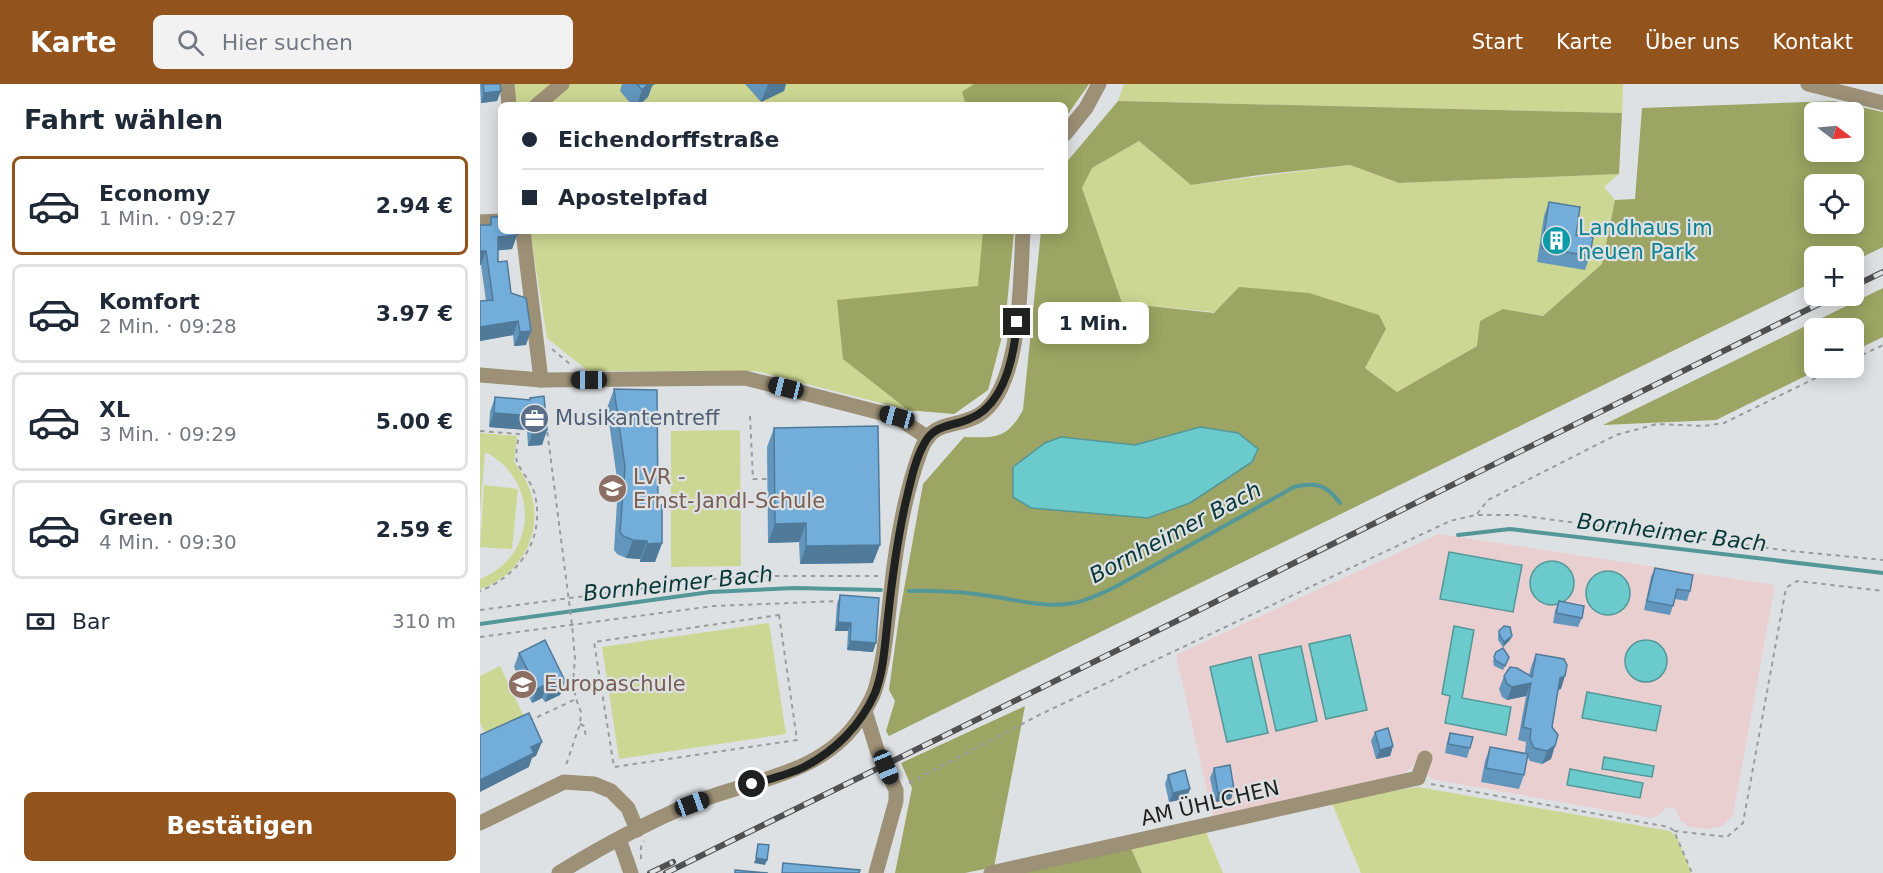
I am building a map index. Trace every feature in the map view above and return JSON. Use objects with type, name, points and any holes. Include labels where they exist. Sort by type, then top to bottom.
[{"type":"street","points":[[507,84],[509,102]]},
{"type":"street","points":[[541,102],[562,84]]},
{"type":"street","points":[[1068,130],[1086,108],[1099,84]]},
{"type":"street","points":[[1808,84],[1883,103]]},
{"type":"street","points":[[480,222],[498,221]]},
{"type":"street","points":[[523,234],[541,380]]},
{"type":"street","points":[[559,873],[640,828],[692,804],[802,768],[837,745],[855,726],[875,692],[883,659],[898,536],[920,452],[934,430],[980,414],[990,405],[1002,386],[1015,345],[1023,234]]},
{"type":"street","points":[[480,375],[541,380],[745,378],[897,417],[928,438]]},
{"type":"street","points":[[865,711],[877,750],[896,790],[896,801],[876,873]]},
{"type":"street","points":[[1418,778],[1425,758]]},
{"type":"street","name":"AM ÜHLCHEN","points":[[991,873],[1418,778]]},
{"type":"street","points":[[480,823],[564,782],[594,784],[611,791],[628,808],[640,828]]},
{"type":"street","points":[[619,839],[636,867]]},
{"type":"path","points":[[536,336],[572,365]]},
{"type":"path","points":[[1864,354],[1883,345]]},
{"type":"path","points":[[1476,515],[1488,500],[1616,435],[1657,424],[1704,426],[1724,423],[1816,378]]},
{"type":"path","points":[[545,414],[575,658],[573,683],[581,712],[580,724],[564,771],[572,773]]},
{"type":"path","points":[[750,416],[753,479],[767,479]]},
{"type":"path","points":[[480,431],[519,434],[517,461],[535,492],[537,523],[530,547],[521,562],[497,584],[480,591]]},
{"type":"path","points":[[896,790],[1041,714],[1450,520],[1476,515],[1516,514],[1791,551],[1883,560]]},
{"type":"path","points":[[480,610],[724,578],[817,575],[892,576]]},
{"type":"path","points":[[1674,831],[1727,837],[1743,823],[1786,588],[1797,580],[1883,591]]},
{"type":"path","points":[[480,638],[571,623],[714,606],[844,600]]},
{"type":"path","points":[[779,615],[797,740],[614,767],[611,756],[594,642],[779,615]]},
{"type":"path","points":[[521,724],[576,699]]},
{"type":"path","points":[[580,724],[584,726],[586,737]]},
{"type":"path","points":[[1418,778],[1424,783],[1434,785],[1669,827],[1674,831],[1692,873]]},
{"type":"path","points":[[636,867],[646,837],[640,828]]},
{"type":"shaded area","points":[[1439,534],[1775,585],[1733,815],[1723,826],[1709,829],[1689,827],[1680,820],[1676,809],[1667,807],[1659,815],[1651,818],[1431,779],[1418,757],[1412,767],[1401,776],[1213,817],[1176,655]]},
{"type":"green space","points":[[512,84],[1089,84],[1068,114],[1068,102],[514,102]]},
{"type":"green space","points":[[974,84],[1089,84],[1068,114],[1068,102],[965,102],[962,92]]},
{"type":"green space","points":[[1124,84],[1623,84],[1622,113],[1118,101]]},
{"type":"green space","points":[[1118,101],[1622,113],[1619,174],[1399,183],[1350,165],[1191,185],[1139,141],[1092,168],[1082,188],[1122,303],[1214,313],[1239,287],[1309,293],[1379,315],[1386,329],[1365,368],[1397,392],[1477,346],[1480,321],[1503,309],[1543,316],[1602,264],[1615,200],[1635,199],[1642,108],[1804,102],[1804,162],[1864,162],[1864,108],[1883,112],[1883,247],[1864,256],[1864,246],[1804,246],[1804,286],[889,736],[886,731],[895,701],[889,690],[899,617],[923,484],[964,437],[1000,435],[1012,427],[1023,410],[1041,234],[1068,234],[1068,160]],"holes":[[[1200,427],[1252,462],[1190,503],[1148,518],[1061,437],[1135,445]]]},
{"type":"green space","points":[[1139,141],[1191,185],[1350,165],[1399,183],[1619,174],[1604,187],[1615,200],[1602,264],[1543,316],[1503,309],[1477,346],[1397,392],[1365,368],[1386,329],[1122,303],[1082,188],[1092,168]]},
{"type":"green space","points":[[530,234],[1014,234],[1005,325],[988,390],[954,414],[908,410],[756,371],[588,371],[547,338]]},
{"type":"green space","points":[[983,234],[1014,234],[1005,325],[988,390],[954,414],[908,410],[843,359],[837,300],[978,286]]},
{"type":"green space","points":[[1883,288],[1883,337],[1864,346],[1864,318],[1822,318],[1846,306],[1864,306],[1864,297]]},
{"type":"green space","points":[[1804,327],[1804,377],[1716,420],[1603,425]]},
{"type":"green space","points":[[740,430],[741,566],[671,567],[671,431]]},
{"type":"green space","points":[[480,433],[517,436],[514,462],[532,498],[534,517],[532,535],[525,552],[514,567],[499,580],[480,589],[480,579],[499,568],[513,553],[522,536],[525,517],[523,498],[516,480],[503,465],[485,452],[480,513]]},
{"type":"green space","points":[[484,485],[518,489],[512,549],[480,547]]},
{"type":"green space","points":[[769,623],[786,734],[619,759],[602,647]]},
{"type":"green space","points":[[500,666],[524,717],[486,735],[480,723],[480,676]]},
{"type":"green space","points":[[1025,706],[994,867],[965,873],[895,873],[912,788],[901,763]]},
{"type":"green space","points":[[1418,787],[1670,831],[1677,837],[1691,873],[1361,873],[1331,801]]},
{"type":"green space","points":[[1206,832],[1223,873],[1142,873],[1130,846]]},
{"type":"green space","points":[[1130,846],[1142,873],[1014,873]]},
{"type":"water","points":[[1200,427],[1238,433],[1258,449],[1252,462],[1190,503],[1148,518],[1031,508],[1013,497],[1013,467],[1045,443],[1061,437],[1135,445]]},
{"type":"water","points":[[1449,552],[1522,565],[1513,612],[1440,599]]},
{"type":"water","points":[[1552,561],[1567,568],[1574,583],[1567,598],[1552,605],[1537,598],[1530,583],[1537,568]]},
{"type":"water","points":[[1608,571],[1623,578],[1630,593],[1623,608],[1608,615],[1593,608],[1586,593],[1593,578]]},
{"type":"water","points":[[1454,626],[1474,630],[1462,698],[1511,707],[1506,735],[1445,723],[1450,696],[1442,694]]},
{"type":"water","points":[[1350,635],[1367,710],[1326,719],[1309,644]]},
{"type":"water","points":[[1646,640],[1654,641],[1661,646],[1666,653],[1666,669],[1661,676],[1654,681],[1646,682],[1638,681],[1631,676],[1626,669],[1625,661],[1626,653],[1631,646],[1638,641]]},
{"type":"water","points":[[1301,646],[1317,721],[1276,731],[1259,655]]},
{"type":"water","points":[[1251,657],[1268,733],[1227,742],[1210,667]]},
{"type":"water","points":[[1587,692],[1661,706],[1656,731],[1582,718]]},
{"type":"water","points":[[1604,757],[1654,766],[1652,777],[1602,769]]},
{"type":"water","points":[[1570,769],[1643,783],[1640,798],[1567,785]]},
{"type":"building","points":[[483,84],[500,84],[501,91],[484,93]]},
{"type":"building","points":[[637,84],[648,84],[642,90]]},
{"type":"building","points":[[1549,202],[1580,207],[1576,235],[1593,237],[1590,256],[1542,248]]},
{"type":"building","points":[[491,217],[498,217],[498,234],[517,234],[498,237],[498,262],[507,261],[511,293],[526,298],[531,331],[520,332],[518,321],[480,327],[480,301],[493,300],[486,251],[480,251],[480,225],[491,225]]},
{"type":"building","points":[[614,389],[657,390],[658,505],[662,505],[662,543],[647,544],[647,541],[633,540],[623,536],[620,532],[625,467]]},
{"type":"building","points":[[544,396],[547,430],[533,432],[532,416],[494,413],[495,397],[530,400],[530,398]]},
{"type":"building","points":[[878,426],[880,545],[806,546],[806,523],[775,524],[774,428]]},
{"type":"building","points":[[1655,568],[1693,575],[1690,591],[1677,589],[1673,606],[1647,601]]},
{"type":"building","points":[[840,595],[879,598],[876,643],[850,641],[851,623],[838,622]]},
{"type":"building","points":[[1559,601],[1584,606],[1582,618],[1556,613]]},
{"type":"building","points":[[1504,626],[1510,627],[1512,636],[1504,642],[1499,631]]},
{"type":"building","points":[[545,640],[565,681],[550,688],[547,684],[537,689],[519,653]]},
{"type":"building","points":[[1503,648],[1509,657],[1505,666],[1496,661],[1494,657],[1496,652]]},
{"type":"building","points":[[1536,654],[1564,659],[1567,665],[1565,676],[1560,678],[1552,727],[1558,735],[1555,746],[1547,751],[1534,748],[1530,739],[1531,729],[1523,727],[1531,683],[1512,687],[1507,684],[1504,676],[1510,667],[1517,668],[1532,677]]},
{"type":"building","points":[[529,713],[542,742],[531,747],[534,753],[480,780],[480,735]]},
{"type":"building","points":[[1388,728],[1393,746],[1380,750],[1375,732]]},
{"type":"building","points":[[1450,733],[1473,737],[1470,748],[1448,744]]},
{"type":"building","points":[[1490,747],[1528,754],[1524,775],[1486,768]]},
{"type":"building","points":[[1230,765],[1234,789],[1218,793],[1214,768]]},
{"type":"building","points":[[1185,770],[1190,789],[1173,793],[1168,775]]},
{"type":"building","points":[[758,844],[769,845],[767,860],[756,858]]},
{"type":"building","points":[[783,863],[860,870],[859,873],[782,873]]},
{"type":"building","points":[[735,870],[768,873],[735,873]]},
{"type":"waterway","name":"Bornheimer Bach","points":[[909,591],[985,595],[1044,604],[1074,603],[1117,586],[1294,487],[1320,486],[1330,492],[1340,503]]},
{"type":"waterway","name":"Bornheimer Bach","points":[[1458,535],[1510,529],[1883,573]]},
{"type":"waterway","name":"Bornheimer Bach","points":[[480,624],[710,592],[795,588],[881,590]]},
{"type":"railway","points":[[1864,281],[1883,272]]},
{"type":"railway","points":[[666,873],[1815,306]]},
{"type":"railway","points":[[650,873],[673,862]]},
{"type":"place","name":"Landhaus im neuen Park","points":[[1557,240]]},
{"type":"place","name":"Musikantentreff","points":[[534,418]]},
{"type":"place","name":"LVR - Ernst-Jandl-Schule","points":[[612,489]]},
{"type":"place","name":"Europaschule","points":[[523,684]]},
{"type":"route","points":[[752,784],[802,768],[818,759],[837,745],[855,726],[865,711],[875,692],[883,659],[898,536],[920,452],[934,430],[941,426],[968,420],[980,414],[990,405],[1002,386],[1010,365],[1017,322]]}]
